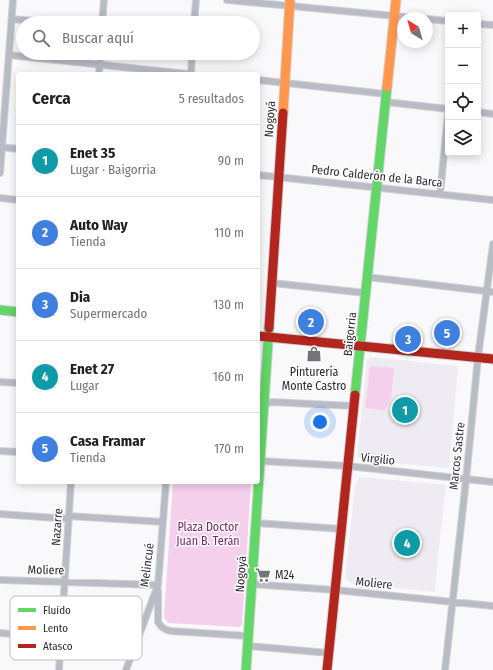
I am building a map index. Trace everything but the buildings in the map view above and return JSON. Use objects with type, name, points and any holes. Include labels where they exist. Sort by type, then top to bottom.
[{"type":"street","points":[[0,173],[3,90],[9,55],[13,0]]},
{"type":"street","points":[[103,16],[104,0]]},
{"type":"street","points":[[195,16],[196,0]]},
{"type":"street","points":[[227,0],[290,3],[397,16]]},
{"type":"street","name":"Baigorria","points":[[327,670],[396,0]]},
{"type":"street","name":"Nogoyá","points":[[260,461],[260,406],[268,337],[290,3]]},
{"type":"street","points":[[12,19],[16,19]]},
{"type":"street","points":[[433,20],[445,21]]},
{"type":"street","points":[[481,24],[493,25]]},
{"type":"street","points":[[9,55],[16,56]]},
{"type":"street","points":[[60,60],[170,72]]},
{"type":"street","points":[[99,72],[100,60]]},
{"type":"street","points":[[191,72],[192,60]]},
{"type":"street","points":[[260,80],[285,82],[445,108]]},
{"type":"street","points":[[481,112],[493,114]]},
{"type":"street","points":[[440,194],[447,120]]},
{"type":"street","points":[[1,147],[16,149]]},
{"type":"street","name":"Pedro Calderón de la Barca","points":[[260,175],[493,200]]},
{"type":"street","points":[[0,198],[16,200]]},
{"type":"street","name":"Marcos Sastre","points":[[445,670],[478,357],[490,291],[493,244]]},
{"type":"street","points":[[367,277],[490,291]]},
{"type":"street","points":[[272,283],[366,293]]},
{"type":"street","points":[[0,310],[16,312]]},
{"type":"street","points":[[260,336],[493,359]]},
{"type":"street","points":[[0,382],[16,383]]},
{"type":"street","points":[[260,406],[272,402],[354,406]]},
{"type":"street","points":[[0,451],[16,452]]},
{"type":"street","name":"Virgilio","points":[[260,461],[348,466],[493,482]]},
{"type":"street","name":"Nazarre","points":[[63,596],[71,484]]},
{"type":"street","name":"Melincué","points":[[142,628],[158,585],[166,484]]},
{"type":"street","name":"Nogoyá","points":[[246,670],[259,484]]},
{"type":"street","points":[[0,514],[163,522]]},
{"type":"street","points":[[256,523],[342,529]]},
{"type":"street","name":"Moliere","points":[[0,580],[158,585]]},
{"type":"street","name":"Moliere","points":[[252,584],[335,590],[493,606]]},
{"type":"street","points":[[158,585],[158,622],[165,630],[248,636]]},
{"type":"street","points":[[0,633],[10,634]]},
{"type":"street","points":[[247,646],[329,653]]},
{"type":"street","name":"Nazarre","points":[[58,670],[59,660]]},
{"type":"street","name":"Melincué","points":[[126,670],[130,660]]},
{"type":"shaded area","points":[[371,357],[458,366],[449,468],[361,460],[357,456],[367,361]]},
{"type":"shaded area","points":[[360,477],[446,485],[435,592],[353,584],[345,579],[355,485]]},
{"type":"green space","points":[[370,366],[394,368],[391,398],[385,410],[365,408]]},
{"type":"green space","name":"Plaza Doctor Juan B. Terán","points":[[173,484],[251,484],[242,625],[239,627],[168,623],[164,617]]},
{"type":"traffic: fast","points":[[355,395],[387,87]]},
{"type":"traffic: fast","points":[[0,310],[16,312]]},
{"type":"traffic: fast","points":[[260,462],[269,328]]},
{"type":"traffic: fast","points":[[246,670],[259,484]]},
{"type":"traffic: slow","points":[[283,113],[290,0]]},
{"type":"traffic: slow","points":[[387,87],[396,0]]},
{"type":"traffic: jam","points":[[269,328],[283,113]]},
{"type":"traffic: jam","points":[[260,336],[493,359]]},
{"type":"traffic: jam","points":[[327,670],[355,395]]},
{"type":"place","name":"Auto Way","points":[[311,322]]},
{"type":"place","name":"Casa Framar","points":[[447,333]]},
{"type":"place","name":"Dia","points":[[408,339]]},
{"type":"place","name":"Pinturería Monte Castro","points":[[314,354]]},
{"type":"place","name":"Enet 35","points":[[405,410]]},
{"type":"place","name":"Enet 27","points":[[407,543]]},
{"type":"place","name":"M24","points":[[263,575]]}]
